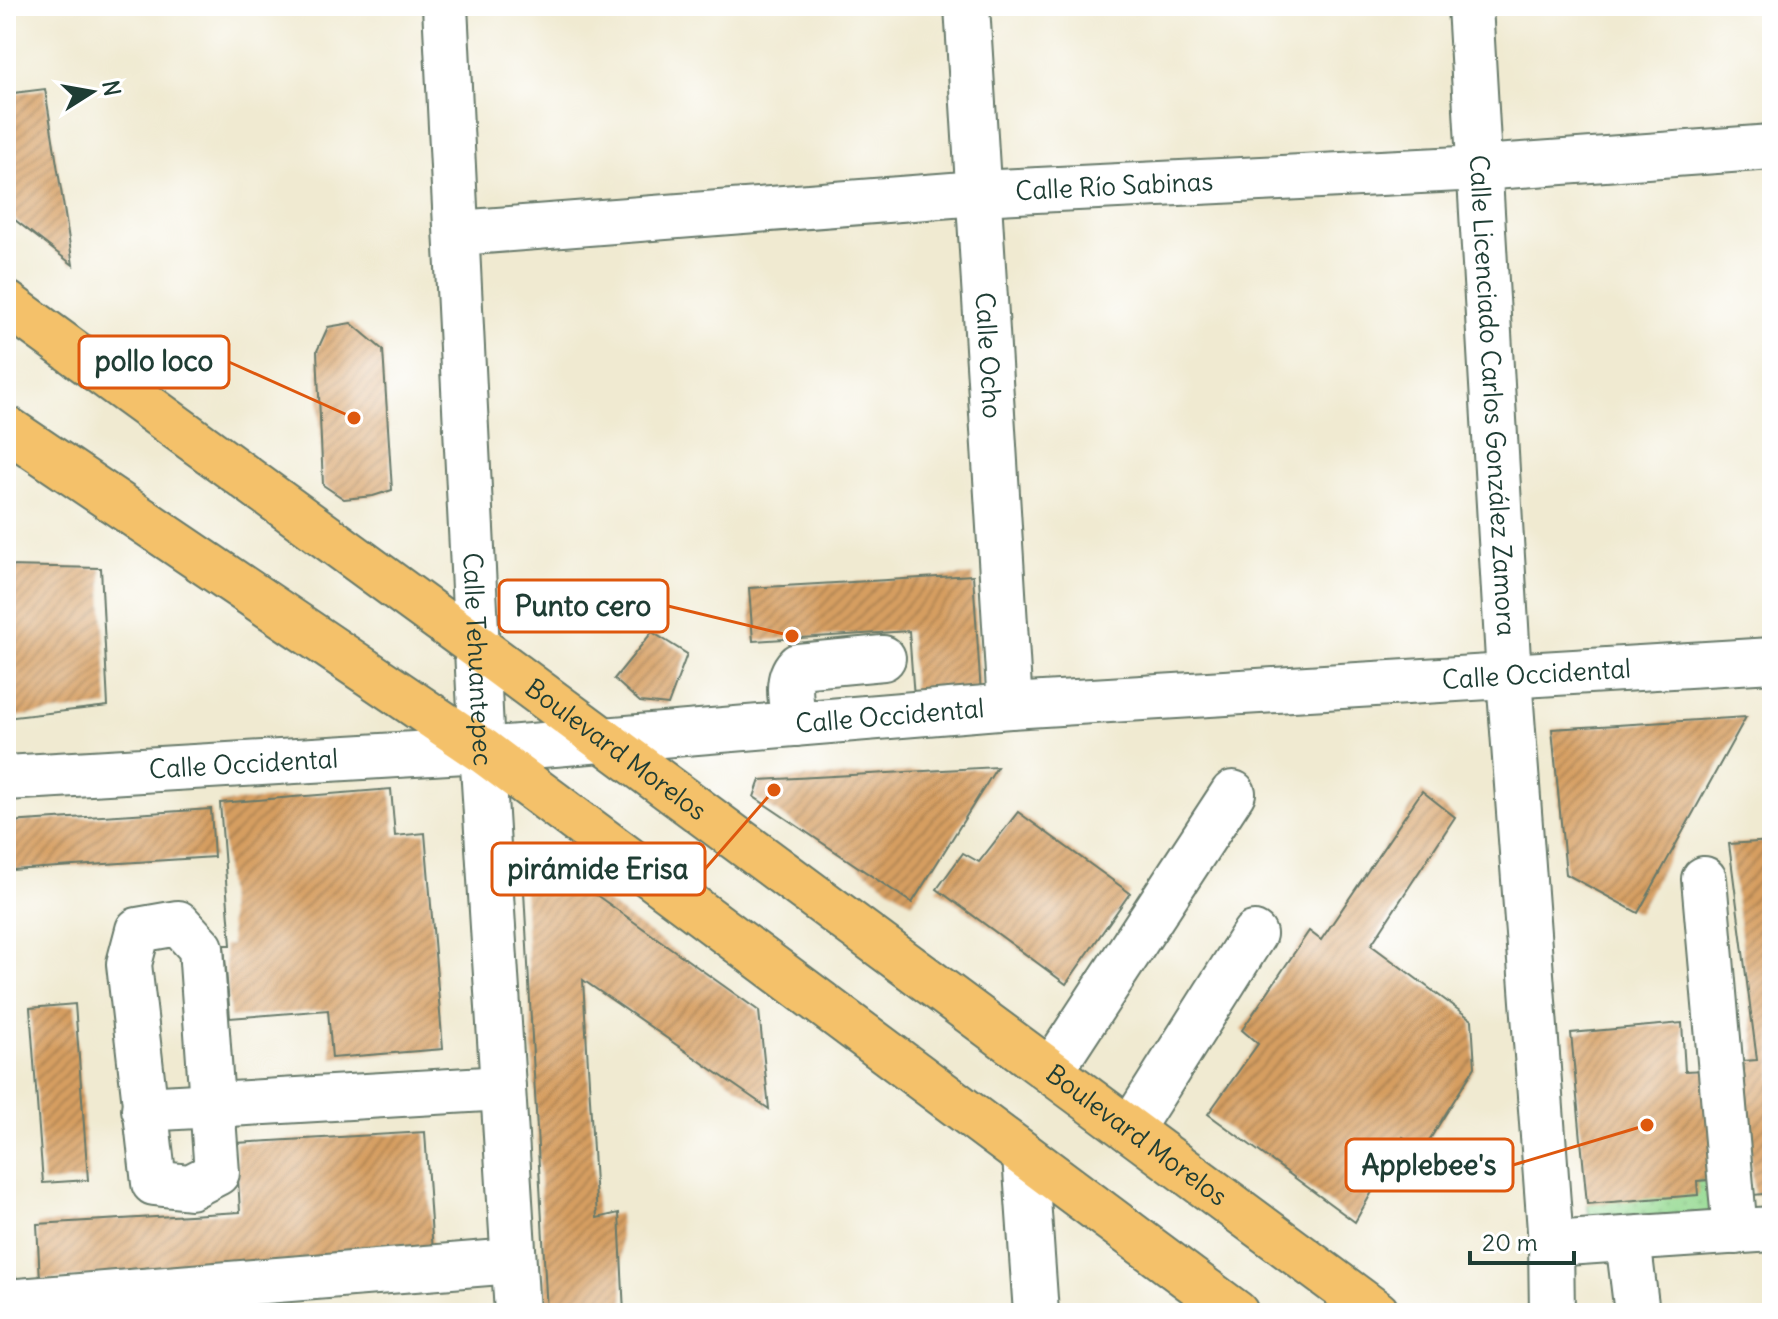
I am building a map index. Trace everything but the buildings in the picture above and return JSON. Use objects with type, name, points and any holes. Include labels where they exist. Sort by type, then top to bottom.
[{"type":"main road","name":"Boulevard Morelos","points":[[6,303],[479,648],[1377,1313]]},
{"type":"main road","points":[[6,428],[482,750],[1236,1313]]},
{"type":"street","name":"Calle Tehuantepec","points":[[445,6],[482,750],[517,1313]]},
{"type":"street","name":"Calle Ocho","points":[[967,6],[1010,706]]},
{"type":"street","name":"Calle Licenciado Carlos González Zamora","points":[[1470,6],[1509,677],[1551,1244],[1552,1313]]},
{"type":"street","name":"Calle Río Sabinas","points":[[458,233],[978,193],[1480,168],[1772,147]]},
{"type":"street","points":[[795,724],[790,687],[793,672],[798,666],[883,658]]},
{"type":"street","name":"Calle Occidental","points":[[6,778],[482,750],[1010,706],[1772,660]]},
{"type":"street","points":[[1051,1071],[1233,793]]},
{"type":"street","points":[[1551,1244],[1754,1230],[1704,879]]},
{"type":"street","points":[[178,923],[201,948],[217,1173],[190,1187],[154,1183],[144,1109],[129,964],[138,930],[178,923]]},
{"type":"street","points":[[1130,1130],[1254,934]]},
{"type":"street","points":[[144,1109],[503,1088]]},
{"type":"street","points":[[1025,1156],[1036,1313]]},
{"type":"street","points":[[1628,1240],[1637,1313]]},
{"type":"street","points":[[6,1302],[513,1261]]},
{"type":"green space","points":[[1719,1179],[1721,1213],[1591,1222],[1587,1204]]},
{"type":"place","name":"pollo loco","points":[[354,418]]},
{"type":"place","name":"Punto cero","points":[[792,636]]},
{"type":"place","name":"pirámide Erisa","points":[[774,790]]},
{"type":"place","name":"Applebee's","points":[[1647,1125]]}]
